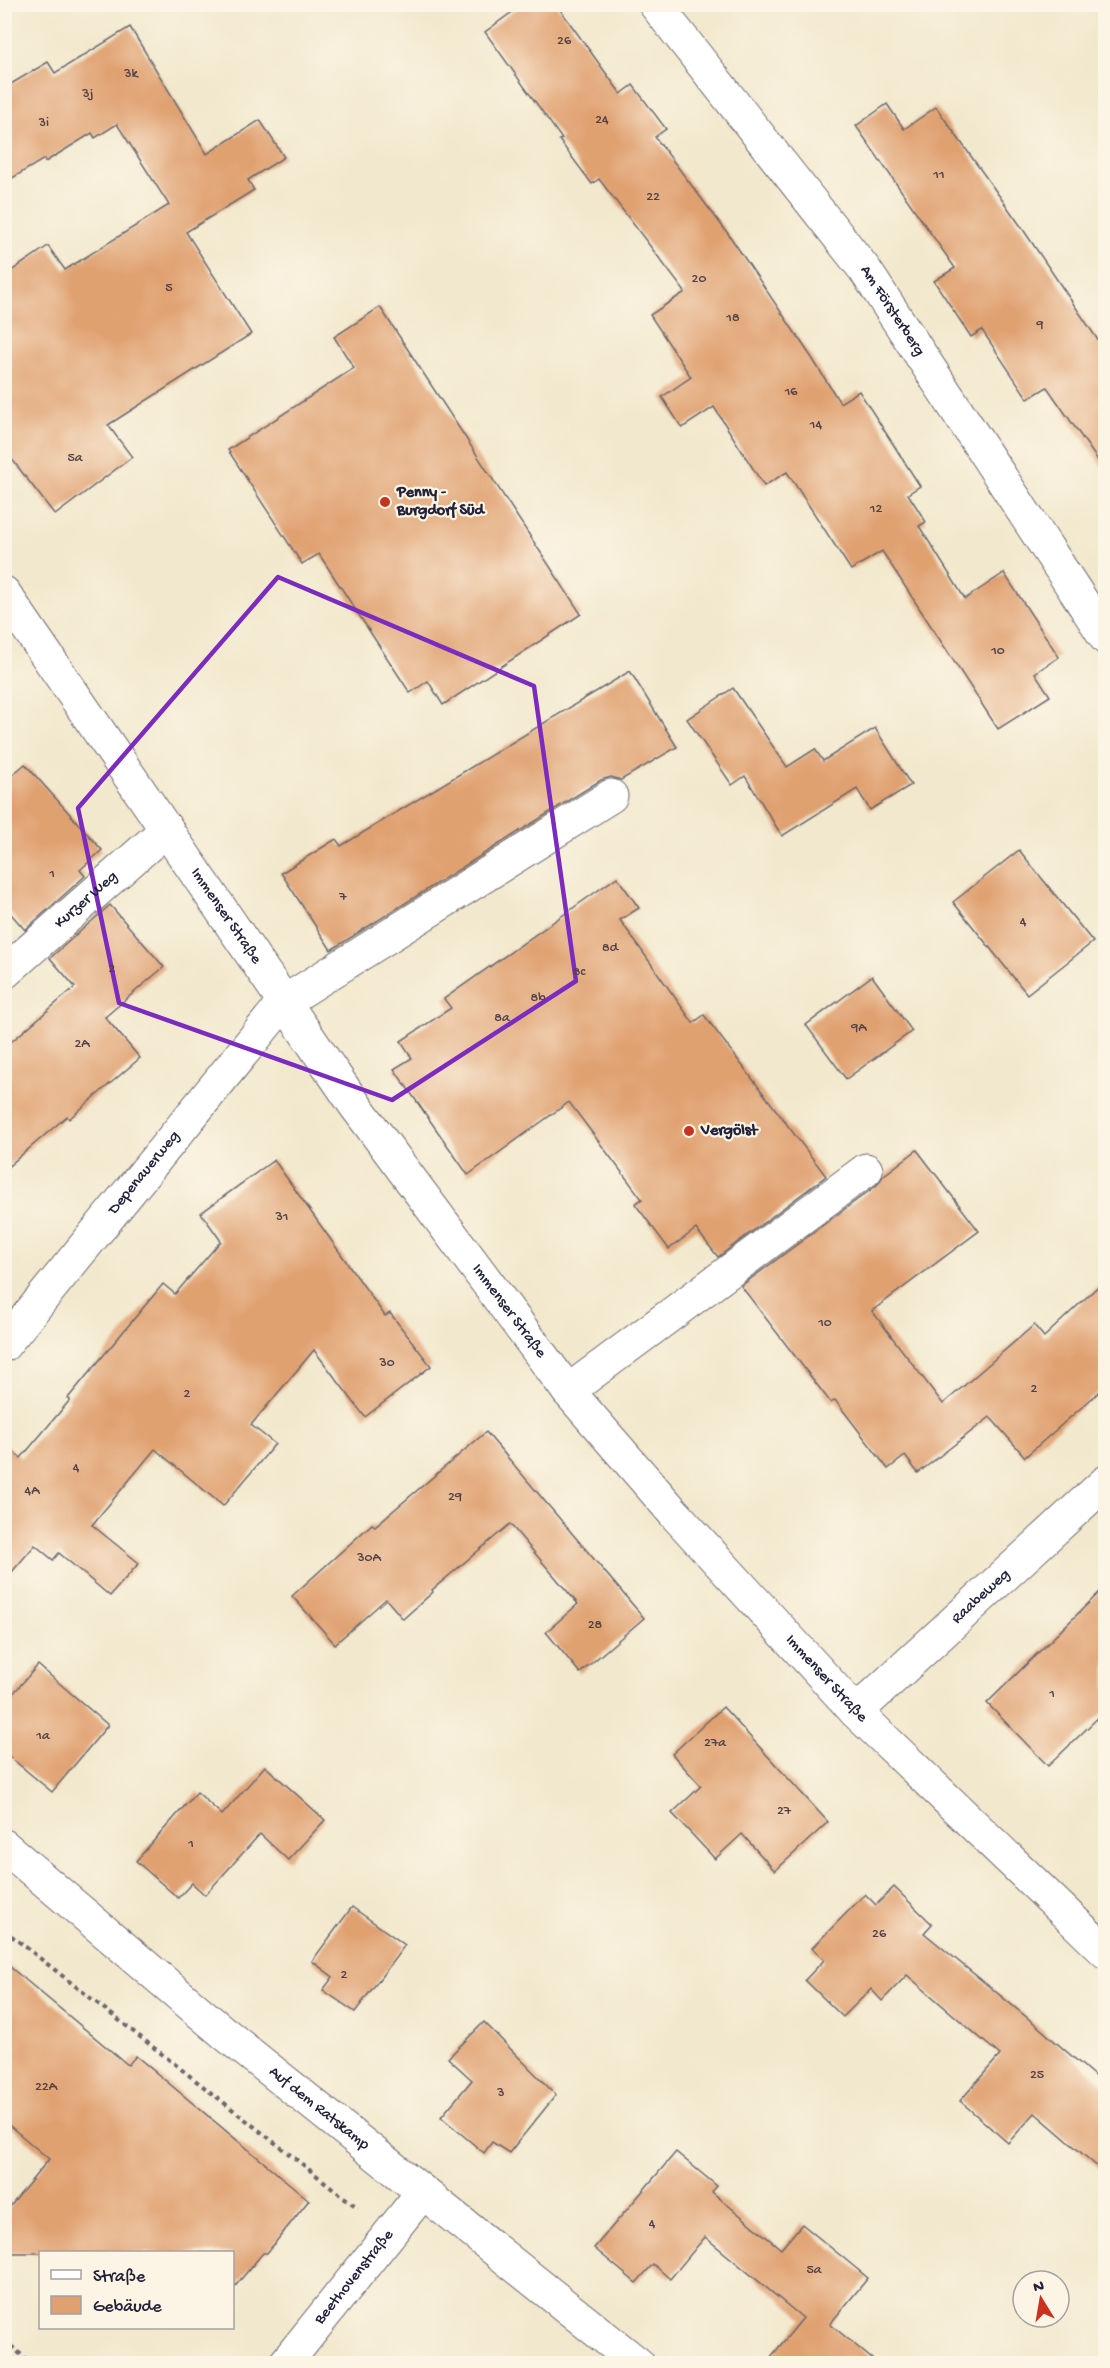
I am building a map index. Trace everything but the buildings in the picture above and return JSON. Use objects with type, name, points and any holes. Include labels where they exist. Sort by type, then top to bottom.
[{"type":"street","name":"Am Försterberg","points":[[655,4],[865,270],[1106,638]]},
{"type":"street","name":"Immenser Straße","points":[[4,593],[355,1105],[568,1391],[674,1513],[855,1712],[1106,1952]]},
{"type":"street","name":"Depenauerweg","points":[[4,1345],[284,1002],[611,796]]},
{"type":"street","name":"Kurzer Weg","points":[[4,973],[167,829]]},
{"type":"street","points":[[568,1391],[866,1170]]},
{"type":"street","name":"Raabeweg","points":[[855,1712],[1106,1482]]},
{"type":"street","name":"Auf dem Ratskamp","points":[[4,1846],[224,2033],[638,2364]]},
{"type":"street","name":"Beethovenstraße","points":[[285,2364],[423,2192]]},
{"type":"path","points":[[4,1930],[390,2233]]},
{"type":"path","points":[[4,2340],[32,2364]]},
{"type":"highlighted area","points":[[278,577],[534,686],[576,981],[392,1100],[119,1003],[78,808]]},
{"type":"place","name":"Penny - Burgdorf Süd","points":[[385,502]]},
{"type":"place","name":"Vergölst","points":[[689,1131]]}]
